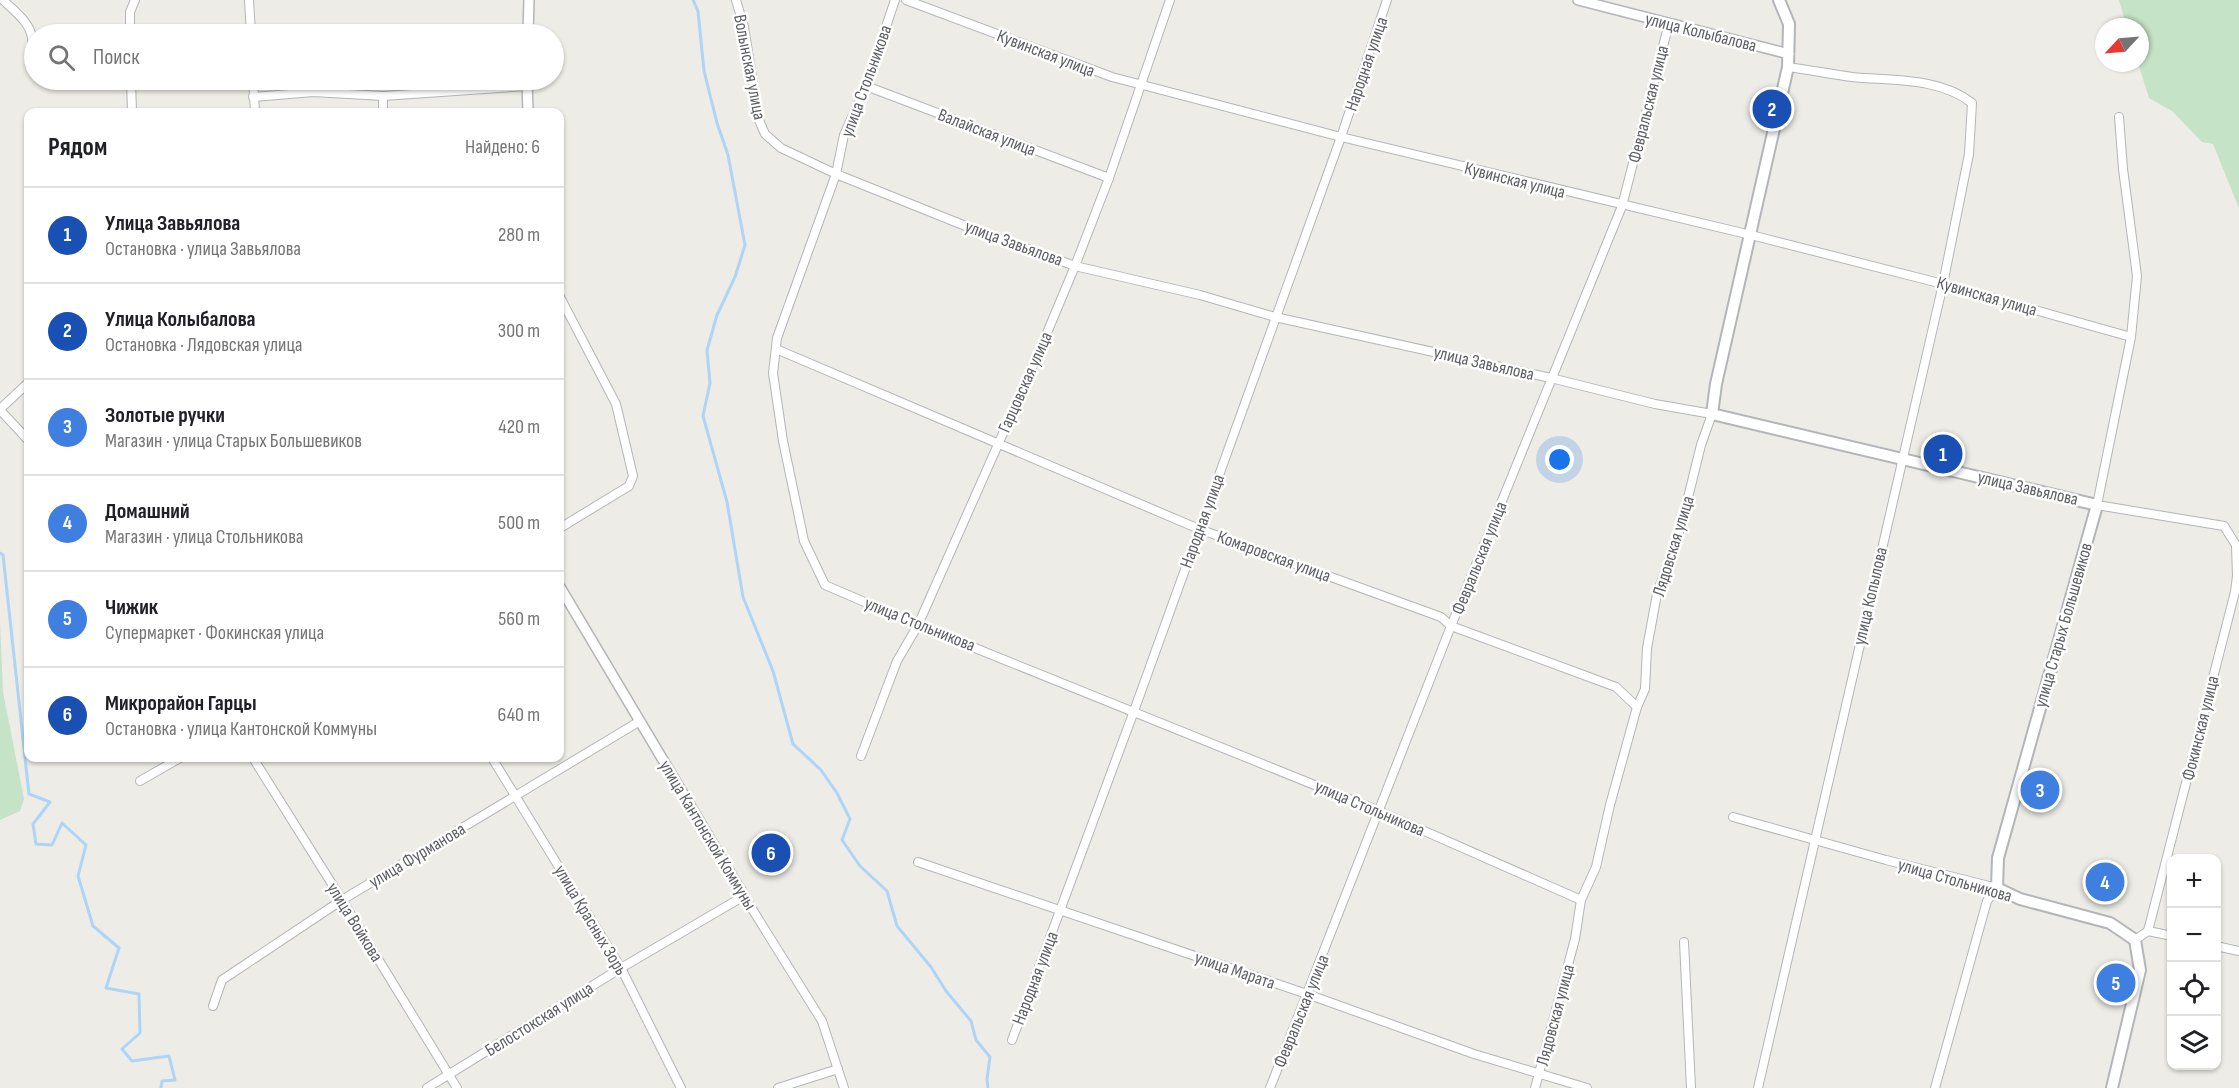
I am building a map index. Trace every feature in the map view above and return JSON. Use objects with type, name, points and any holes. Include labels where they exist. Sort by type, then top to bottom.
[{"type":"main road","name":"Лядовская улица","points":[[1712,414],[1716,384],[1788,67],[1789,24],[1779,0]]},
{"type":"main road","name":"улица Завьялова","points":[[1712,414],[2097,505]]},
{"type":"main road","name":"улица Старых Большевиков","points":[[1996,888],[1998,858],[2097,505]]},
{"type":"main road","name":"улица Стольникова","points":[[1996,888],[2020,899],[2110,923],[2135,940]]},
{"type":"main road","points":[[2112,1088],[2140,970],[2135,940]]},
{"type":"street","points":[[3,0],[25,24]]},
{"type":"street","points":[[130,24],[130,12],[135,0]]},
{"type":"street","points":[[249,0],[250,24]]},
{"type":"street","points":[[528,24],[529,0]]},
{"type":"street","name":"Волынская улица","points":[[736,0],[744,27],[759,120],[765,134]]},
{"type":"street","name":"улица Стольникова","points":[[895,0],[866,86],[844,135],[836,174],[777,338],[773,374],[783,441],[804,541],[825,585],[918,625],[1379,811],[1581,900]]},
{"type":"street","name":"Кувинская улица","points":[[906,0],[1112,77],[1341,137],[1751,235],[1943,284],[2131,337]]},
{"type":"street","name":"Гарцовская улица","points":[[861,756],[897,661],[918,625],[1075,266],[1109,178],[1170,0]]},
{"type":"street","name":"Народная улица","points":[[1012,1040],[1134,711],[1341,137],[1387,0]]},
{"type":"street","name":"улица Колыбалова","points":[[1578,0],[1789,54]]},
{"type":"street","name":"Февральская улица","points":[[1270,1088],[1451,626],[1622,206],[1669,23]]},
{"type":"street","name":"улица Копылова","points":[[1758,1088],[1901,458],[1922,380],[1943,284],[1969,154],[1972,103],[1959,92],[1928,84],[1788,67]]},
{"type":"street","name":"Валайская улица","points":[[866,86],[1109,178]]},
{"type":"street","points":[[131,90],[132,108]]},
{"type":"street","points":[[254,90],[255,108]]},
{"type":"street","points":[[254,97],[313,92],[383,96],[449,90]]},
{"type":"street","points":[[527,90],[528,108]]},
{"type":"street","points":[[383,96],[383,108]]},
{"type":"street","name":"улица Старых Большевиков","points":[[2097,505],[2131,337],[2138,276],[2123,169],[2119,117]]},
{"type":"street","name":"улица Завьялова","points":[[765,134],[782,148],[836,174],[968,227],[1075,266],[1200,295],[1275,317],[1551,378],[1655,404],[1712,414]]},
{"type":"street","points":[[564,305],[616,404],[633,476],[629,486],[564,526]]},
{"type":"street","name":"Комаровская улица","points":[[776,348],[1199,529],[1442,617],[1451,626],[1616,687],[1637,707]]},
{"type":"street","points":[[24,387],[0,410],[24,436]]},
{"type":"street","name":"Лядовская улица","points":[[1535,1088],[1575,939],[1581,900],[1596,867],[1610,805],[1637,707],[1646,689],[1647,648],[1657,594],[1681,526],[1701,445],[1712,414]]},
{"type":"street","name":"улица Завьялова","points":[[2097,505],[2224,526]]},
{"type":"street","name":"Фокинская улица","points":[[2148,931],[2235,592],[2236,544],[2224,526]]},
{"type":"street","name":"улица Кантонской Коммуны","points":[[564,594],[744,896],[822,1021],[844,1088]]},
{"type":"street","name":"улица Фурманова","points":[[213,1006],[222,980],[342,900],[640,721]]},
{"type":"street","points":[[140,781],[173,762]]},
{"type":"street","name":"улица Войкова","points":[[256,762],[457,1088]]},
{"type":"street","name":"улица Красных Зорь","points":[[494,762],[621,968],[681,1088]]},
{"type":"street","name":"улица Стольникова","points":[[1733,818],[1996,888]]},
{"type":"street","name":"улица Марата","points":[[918,862],[1307,994],[1474,1054],[1587,1088]]},
{"type":"street","name":"улица Старых Большевиков","points":[[1935,1088],[1987,901],[1996,888]]},
{"type":"street","name":"Белостокская улица","points":[[427,1088],[621,968],[744,896]]},
{"type":"street","points":[[2135,940],[2148,931],[2167,935]]},
{"type":"street","points":[[1684,942],[1691,1088]]},
{"type":"street","points":[[2221,947],[2239,951]]},
{"type":"street","points":[[778,1088],[838,1069]]},
{"type":"green space","points":[[2119,0],[2239,0],[2239,208],[2213,144],[2202,142],[2172,111],[2149,98],[2141,72],[2149,72],[2149,18],[2124,18]]},
{"type":"green space","points":[[0,621],[3,692],[24,799],[20,811],[0,820]]},
{"type":"waterway","points":[[693,0],[698,11],[704,71],[728,155],[745,245],[735,277],[717,315],[707,350],[710,383],[703,416],[727,502],[743,597],[773,671],[793,744],[821,770],[837,793],[850,819],[842,840],[860,866],[887,891],[897,926],[971,1021],[976,1040],[990,1057],[988,1088]]},
{"type":"waterway","points":[[0,553],[3,555],[24,748]]},
{"type":"waterway","points":[[26,762],[29,794],[50,802],[33,824],[36,844],[52,845],[62,823],[86,845],[78,876],[93,926],[119,948],[106,988],[139,994],[140,1033],[122,1049],[132,1061],[169,1056],[175,1080],[162,1081],[161,1088]]},
{"type":"place","name":"Улица Колыбалова","points":[[1772,109]]},
{"type":"place","name":"Улица Завьялова","points":[[1943,454]]},
{"type":"place","name":"Золотые ручки","points":[[2040,790]]},
{"type":"place","name":"Микрорайон Гарцы","points":[[771,853]]},
{"type":"place","name":"Домашний","points":[[2105,882]]},
{"type":"place","name":"Чижик","points":[[2116,983]]}]
